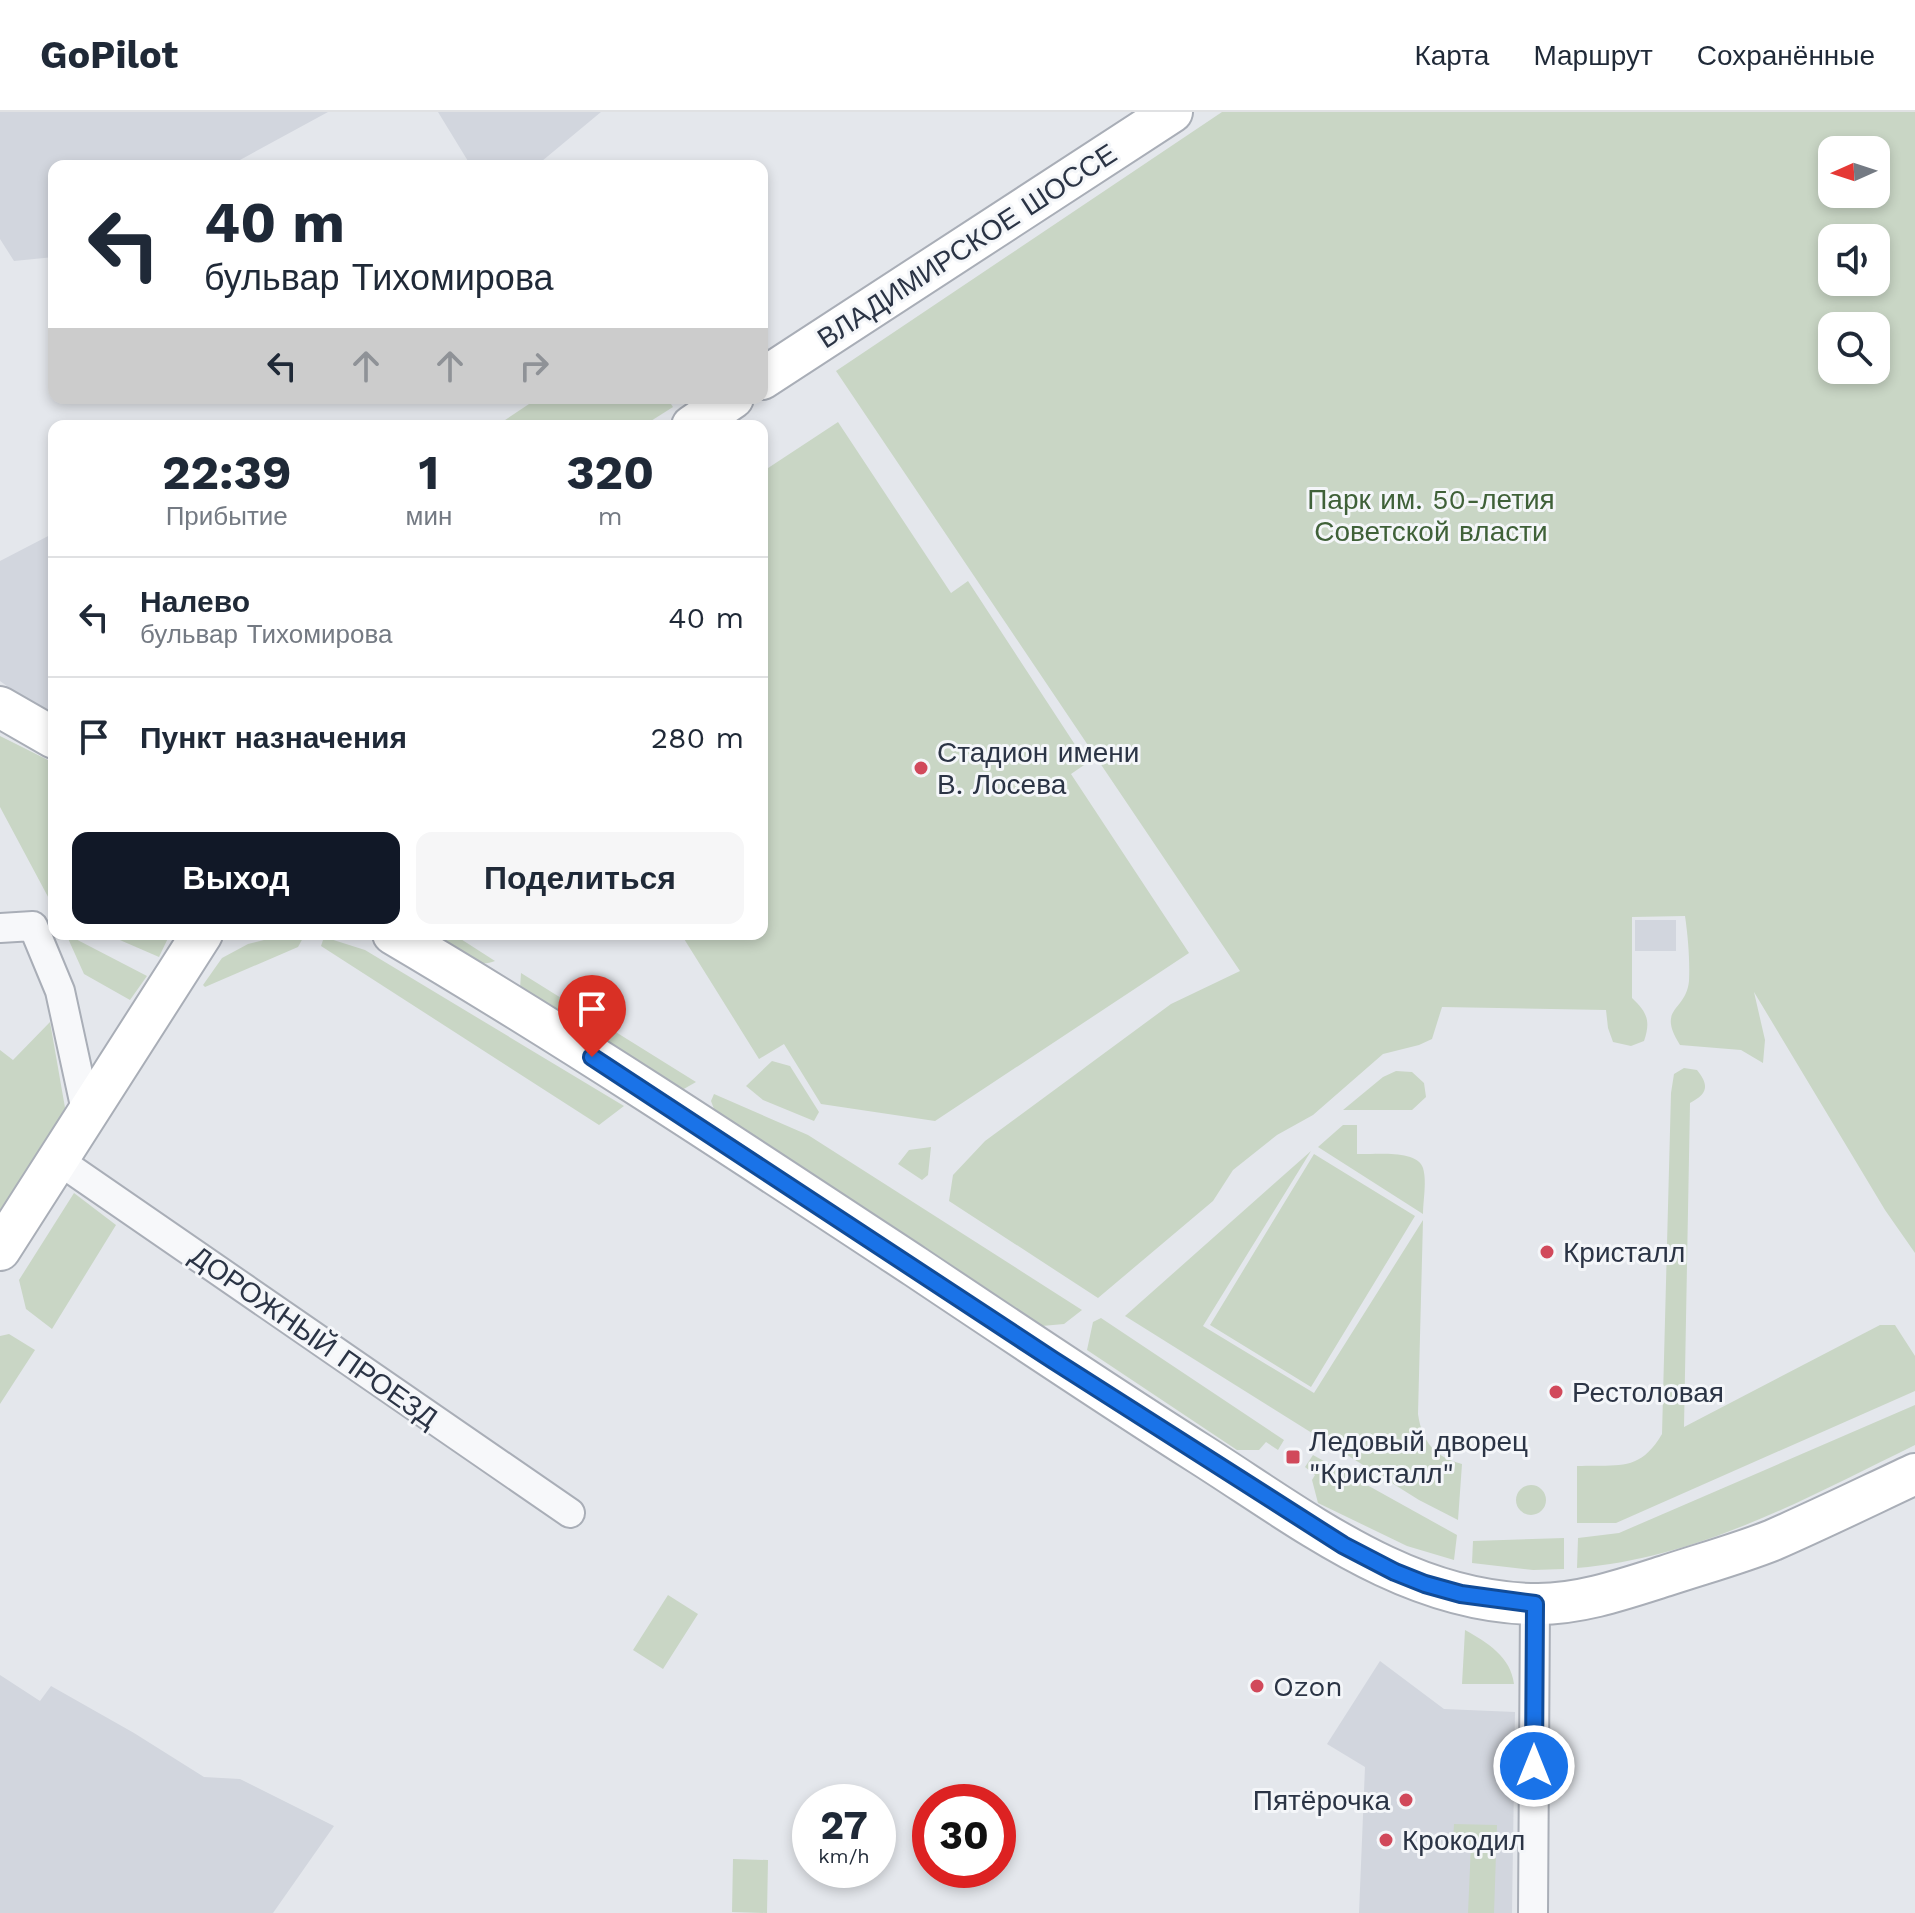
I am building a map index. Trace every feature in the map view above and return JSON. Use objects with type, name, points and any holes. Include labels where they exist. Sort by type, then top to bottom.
[{"type":"street","name":"ВЛАДИМИРСКОЕ ШОССЕ","points":[[768,375],[1172,112]]},
{"type":"street","points":[[701,420],[724,404]]},
{"type":"street","points":[[0,707],[48,735]]},
{"type":"street","points":[[0,928],[33,926],[60,991],[87,1115]]},
{"type":"street","points":[[0,1250],[198,940]]},
{"type":"street","points":[[403,940],[495,994],[1053,1360],[1343,1545],[1425,1584],[1461,1594],[1535,1604],[1572,1602],[1627,1588],[1769,1542],[1915,1474]]},
{"type":"street","name":"ДОРОЖНЫЙ ПРОЕЗД","points":[[58,1160],[570,1513]]},
{"type":"street","points":[[1533,1913],[1535,1604]]},
{"type":"shaded area","points":[[0,112],[328,112],[240,160],[48,160],[48,258],[14,261],[0,239]]},
{"type":"shaded area","points":[[438,112],[601,112],[543,160],[467,160]]},
{"type":"shaded area","points":[[48,536],[48,713],[0,681],[0,561]]},
{"type":"shaded area","points":[[1635,920],[1676,920],[1676,951],[1635,951]]},
{"type":"shaded area","points":[[1380,1661],[1444,1709],[1515,1712],[1512,1913],[1359,1913],[1365,1767],[1327,1744]]},
{"type":"shaded area","points":[[0,1675],[40,1701],[51,1686],[204,1777],[240,1779],[334,1826],[273,1913],[0,1913]]},
{"type":"green space","name":"Парк им. 50-летия Советской власти","points":[[1222,112],[1915,112],[1915,1253],[1885,1210],[1754,992],[1765,1040],[1763,1063],[1741,1050],[1680,1045],[1671,1023],[1689,981],[1685,916],[1632,917],[1632,998],[1646,1017],[1644,1041],[1631,1046],[1613,1042],[1606,1010],[1442,1007],[1432,1039],[1383,1054],[1313,1115],[1277,1135],[1233,1170],[1213,1201],[1098,1298],[949,1201],[953,1175],[985,1141],[1171,1004],[1240,971],[836,371]]},
{"type":"green space","points":[[529,404],[671,404],[673,407],[652,420],[505,420]]},
{"type":"green space","name":"Стадион имени В. Лосева","points":[[838,422],[951,593],[968,581],[1087,763],[1071,774],[1189,953],[935,1121],[821,1104],[784,1044],[759,1059],[685,940],[768,940],[768,468]]},
{"type":"green space","points":[[0,736],[48,760],[48,897],[0,807]]},
{"type":"green space","points":[[69,940],[78,940],[147,976],[130,1000],[84,974]]},
{"type":"green space","points":[[120,940],[167,940],[159,957]]},
{"type":"green space","points":[[264,940],[302,940],[298,947],[205,987],[203,985],[222,958],[248,944]]},
{"type":"green space","points":[[323,940],[333,940],[365,950],[624,1106],[599,1125],[321,946]]},
{"type":"green space","points":[[433,940],[462,940],[495,961],[477,963]]},
{"type":"green space","points":[[521,973],[696,1082],[682,1090],[670,1089],[520,989]]},
{"type":"green space","points":[[50,1022],[67,1119],[0,1227],[0,1050],[13,1060]]},
{"type":"green space","points":[[772,1061],[790,1066],[819,1112],[814,1121],[763,1100],[746,1086]]},
{"type":"green space","points":[[1684,1068],[1697,1070],[1705,1089],[1690,1103],[1684,1427],[1880,1325],[1895,1325],[1915,1356],[1915,1391],[1616,1523],[1577,1523],[1577,1466],[1636,1461],[1662,1434],[1671,1093],[1674,1074]]},
{"type":"green space","points":[[1396,1071],[1412,1072],[1424,1083],[1426,1097],[1412,1110],[1343,1110],[1383,1077]]},
{"type":"green space","points":[[714,1094],[808,1135],[1082,1310],[1064,1324],[1042,1326],[717,1117],[711,1101]]},
{"type":"green space","points":[[1343,1125],[1357,1125],[1357,1154],[1404,1155],[1419,1162],[1425,1179],[1423,1214],[1318,1147]]},
{"type":"green space","points":[[931,1147],[928,1175],[922,1180],[898,1164],[909,1150]]},
{"type":"green space","points":[[1311,1151],[1203,1326],[1314,1393],[1423,1220],[1418,1414],[1431,1447],[1444,1457],[1462,1464],[1458,1520],[1419,1500],[1125,1316]]},
{"type":"green space","points":[[1314,1154],[1415,1216],[1311,1387],[1210,1325]]},
{"type":"green space","points":[[74,1193],[116,1225],[52,1329],[26,1309],[19,1280]]},
{"type":"green space","points":[[1101,1318],[1284,1440],[1278,1450],[1266,1442],[1259,1450],[1237,1450],[1087,1350],[1093,1322]]},
{"type":"green space","points":[[9,1334],[35,1350],[0,1404],[0,1336]]},
{"type":"green space","points":[[1915,1405],[1915,1445],[1793,1505],[1709,1539],[1666,1552],[1577,1568],[1578,1538],[1619,1533]]},
{"type":"green space","points":[[1313,1455],[1457,1535],[1454,1560],[1407,1546],[1318,1503],[1312,1480],[1315,1475],[1305,1467]]},
{"type":"green space","points":[[1531,1485],[1542,1489],[1546,1500],[1542,1511],[1531,1515],[1520,1511],[1516,1500],[1520,1489]]},
{"type":"green space","points":[[1564,1538],[1564,1569],[1533,1570],[1472,1563],[1473,1541]]},
{"type":"green space","points":[[668,1595],[698,1614],[663,1669],[633,1650]]},
{"type":"green space","points":[[1465,1630],[1503,1658],[1514,1684],[1462,1684]]},
{"type":"green space","points":[[1454,1824],[1497,1825],[1494,1913],[1468,1913],[1471,1844],[1453,1841]]},
{"type":"green space","points":[[733,1859],[768,1860],[767,1913],[732,1912]]},
{"type":"place","name":"Стадион имени В. Лосева","points":[[921,768]]},
{"type":"place","name":"Кристалл","points":[[1547,1252]]},
{"type":"place","name":"Рестоловая","points":[[1556,1392]]},
{"type":"place","name":"Ледовый дворец \"Кристалл\"","points":[[1293,1457]]},
{"type":"place","name":"Ozon","points":[[1257,1686]]},
{"type":"place","name":"Пятёрочка","points":[[1406,1800]]},
{"type":"place","name":"Крокодил","points":[[1386,1840]]},
{"type":"route","points":[[592,1057],[1053,1360],[1343,1545],[1425,1584],[1461,1594],[1535,1604],[1534,1766]]}]
